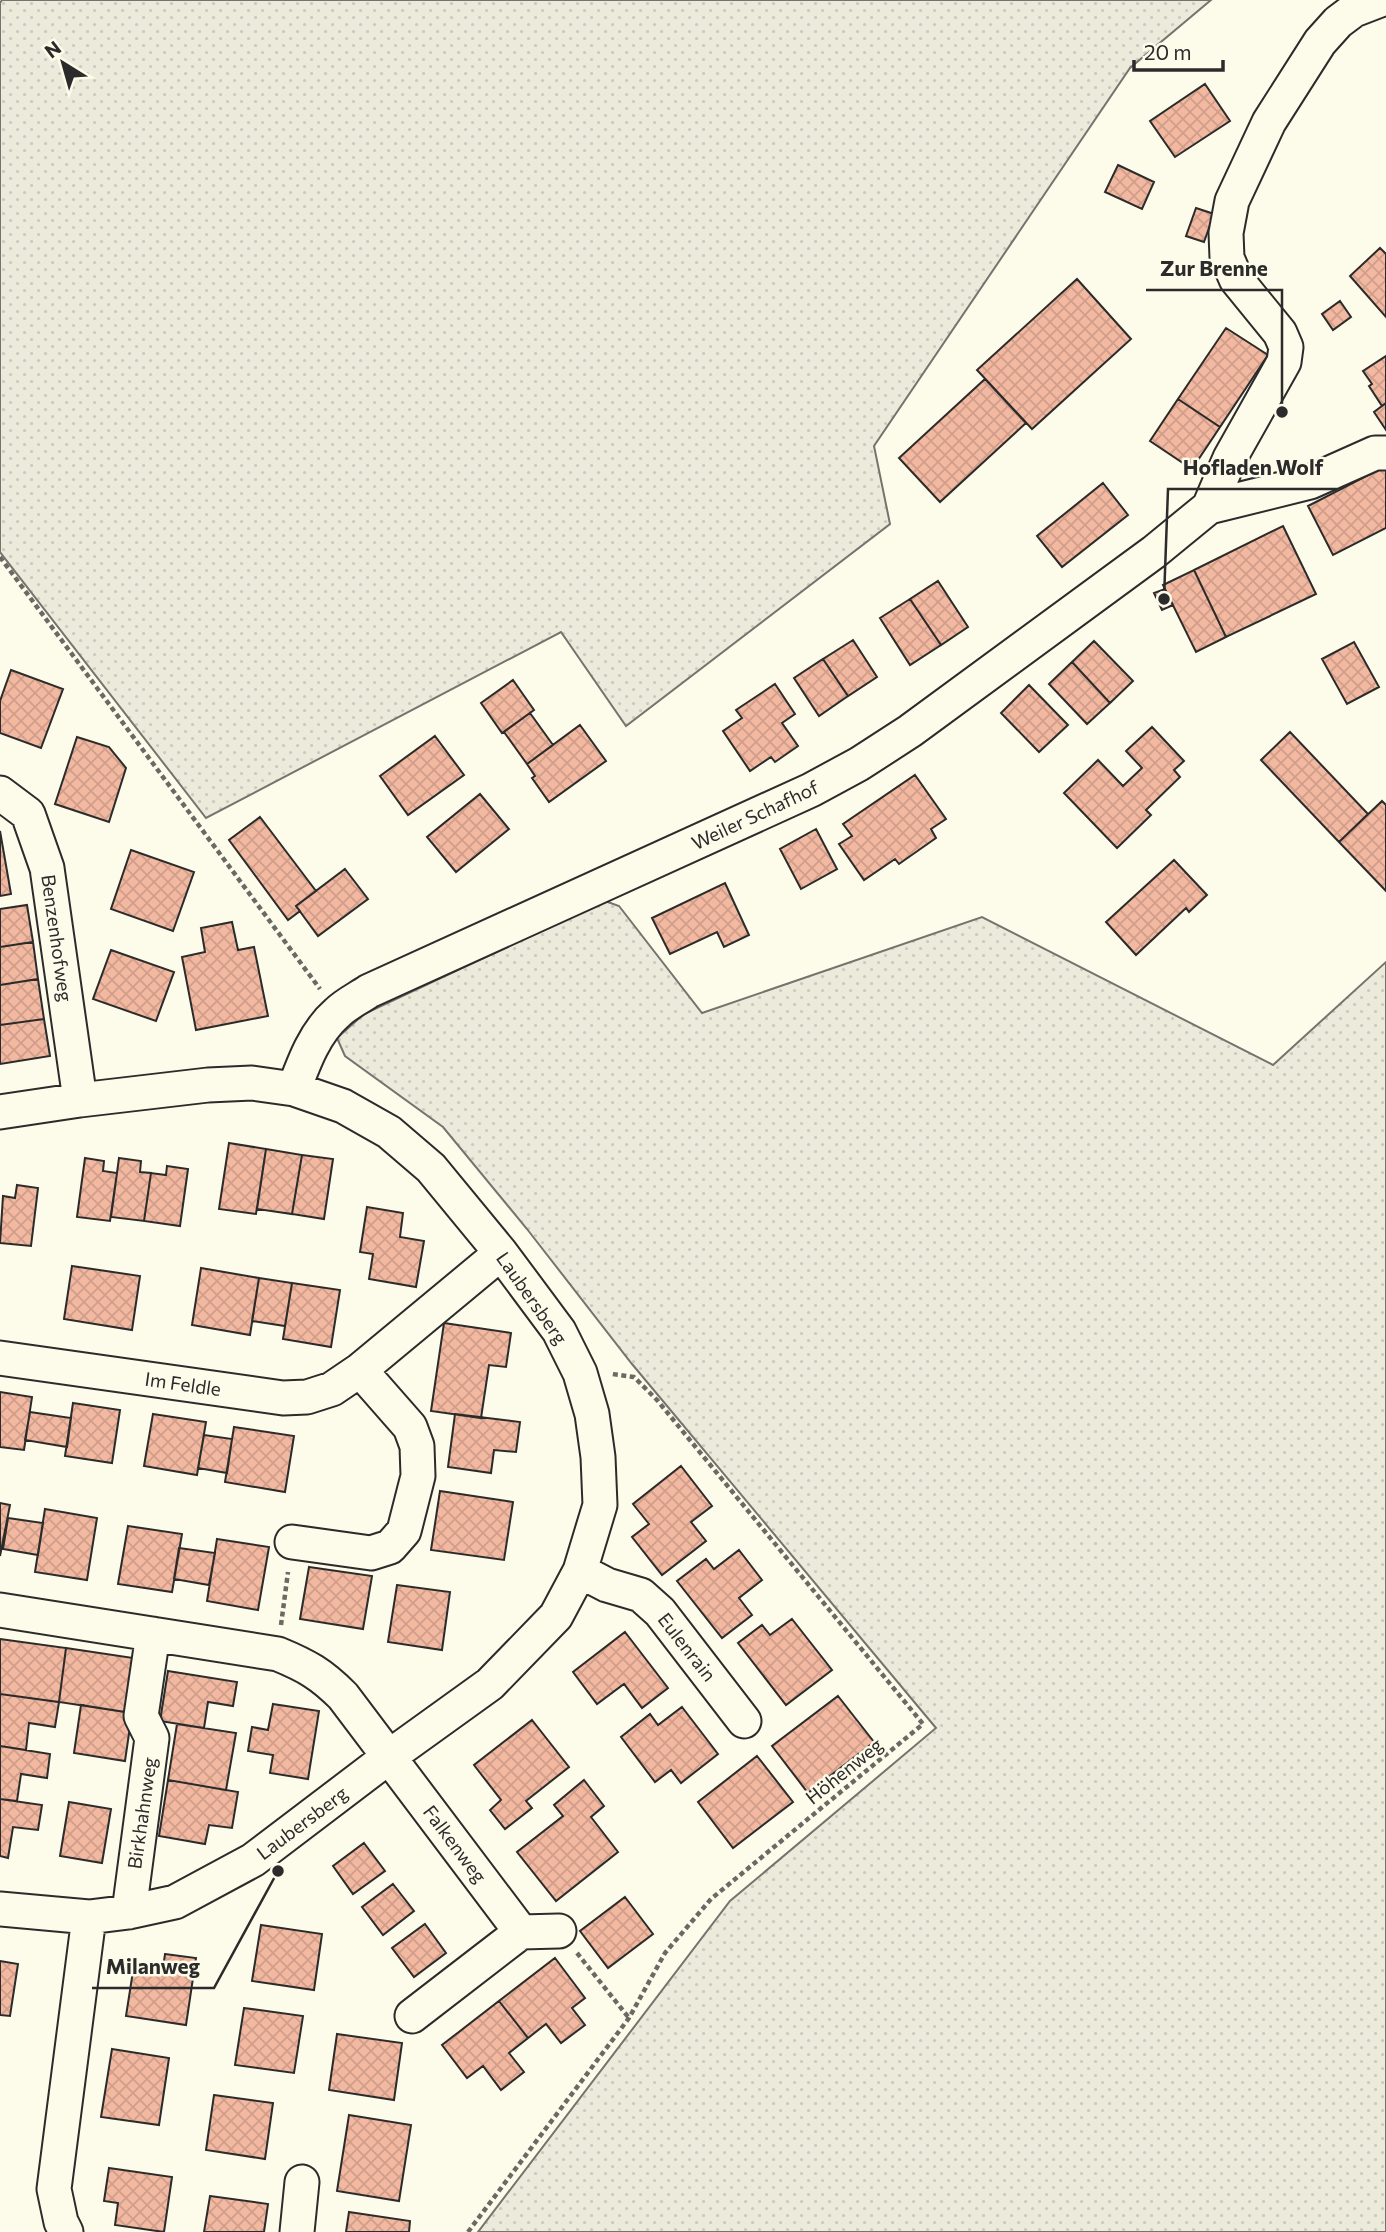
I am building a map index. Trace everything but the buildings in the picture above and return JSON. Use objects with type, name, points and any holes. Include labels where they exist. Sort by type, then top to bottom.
[{"type":"street","name":"Weiler Schafhof","points":[[1209,507],[1230,458],[1284,362],[1286,347],[1280,333],[1236,279],[1227,258],[1226,233],[1232,201],[1269,122],[1320,42],[1338,22],[1354,10],[1380,0]]},
{"type":"street","name":"Weiler Schafhof","points":[[294,1088],[305,1058],[323,1029],[337,1012],[369,991],[811,790],[859,764],[910,731],[1154,552],[1209,507],[1310,482],[1375,453],[1386,453]]},
{"type":"street","name":"Benzenhofweg","points":[[0,793],[28,814],[47,868],[80,1100]]},
{"type":"street","name":"Laubersberg","points":[[0,1112],[208,1084],[251,1083],[294,1088],[343,1107],[389,1132],[431,1168],[501,1253],[559,1331],[580,1373],[592,1414],[597,1446],[600,1505],[580,1571],[556,1616],[490,1684],[253,1860],[175,1902],[129,1912],[89,1917],[0,1909]]},
{"type":"street","name":"Im Feldle","points":[[0,1358],[283,1398],[307,1396],[332,1389],[360,1370],[501,1253]]},
{"type":"street","points":[[292,1542],[371,1553],[390,1547],[404,1531],[418,1476],[417,1446],[410,1427],[360,1370]]},
{"type":"street","name":"Eulenrain","points":[[580,1571],[607,1585],[641,1595],[660,1612],[744,1721]]},
{"type":"street","points":[[0,1610],[278,1654],[309,1667],[327,1680],[344,1696],[390,1756]]},
{"type":"street","name":"Birkhahnweg","points":[[129,1912],[152,1738],[141,1716],[153,1634]]},
{"type":"street","name":"Falkenweg","points":[[390,1756],[521,1932]]},
{"type":"street","points":[[66,2232],[61,2222],[54,2189],[89,1917]]},
{"type":"street","points":[[412,2016],[521,1932],[559,1931]]},
{"type":"street","points":[[297,2232],[302,2182]]},
{"type":"path","points":[[0,557],[337,1012]]},
{"type":"path","name":"Höhenweg","points":[[468,2232],[629,2018],[665,1953],[711,1899],[923,1724],[642,1384],[634,1377],[580,1373]]},
{"type":"path","points":[[278,1654],[292,1542]]},
{"type":"path","points":[[559,1931],[629,2018]]},
{"type":"shaded area","points":[[2,0],[1211,0],[1130,68],[874,446],[890,524],[626,726],[561,632],[206,818],[0,552]]},
{"type":"shaded area","points":[[605,901],[619,906],[702,1013],[982,917],[1273,1065],[1386,962],[1386,2232],[478,2232],[730,1901],[936,1728],[632,1364],[443,1127],[345,1056],[337,1038],[364,1014]]},
{"type":"place","name":"Zur Brenne","points":[[1282,412]]},
{"type":"place","name":"Hofladen Wolf","points":[[1164,599]]},
{"type":"place","name":"Milanweg","points":[[278,1871]]}]
